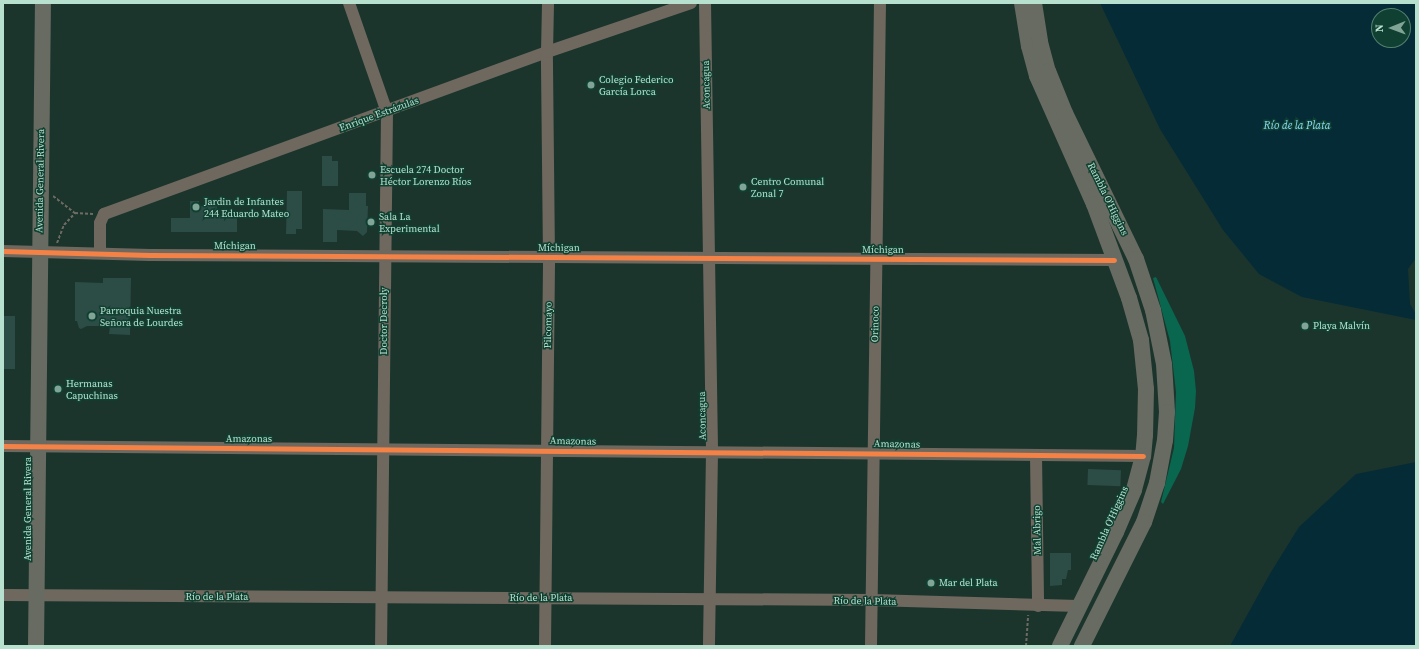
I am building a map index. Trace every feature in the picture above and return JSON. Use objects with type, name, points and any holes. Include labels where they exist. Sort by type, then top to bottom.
[{"type":"main road","name":"Avenida General Rivera","points":[[36,646],[39,251],[43,3]]},
{"type":"main road","name":"Rambla O'Higgins","points":[[1022,3],[1028,46],[1037,76],[1094,204],[1134,316],[1144,360],[1146,406],[1143,456],[1134,490],[1116,532],[1078,606],[1060,646]]},
{"type":"main road","name":"Rambla O'Higgins","points":[[1034,3],[1040,42],[1048,72],[1065,113],[1136,259],[1154,310],[1164,364],[1166,412],[1165,440],[1157,483],[1144,522],[1082,646]]},
{"type":"street","name":"Doctor Decroly","points":[[349,3],[387,112],[381,646]]},
{"type":"street","name":"Pilcomayo","points":[[545,646],[549,257],[548,3]]},
{"type":"street","name":"Enrique Estrázulas","points":[[104,214],[387,112],[547,52],[692,3]]},
{"type":"street","name":"Aconcagua","points":[[705,3],[712,452],[709,646]]},
{"type":"street","name":"Orinoco","points":[[872,646],[880,3]]},
{"type":"street","points":[[100,253],[100,223],[104,214]]},
{"type":"street","name":"Míchigan","points":[[3,251],[385,256],[1114,260]]},
{"type":"street","name":"Amazonas","points":[[3,446],[1143,456]]},
{"type":"street","name":"Mal Abrigo","points":[[1036,455],[1038,606]]},
{"type":"street","name":"Río de la Plata","points":[[3,595],[872,600],[1078,606]]},
{"type":"path","points":[[40,196],[54,196],[75,213],[104,214]]},
{"type":"path","points":[[55,252],[64,225],[75,213]]},
{"type":"path","points":[[1026,646],[1028,614],[1038,606]]},
{"type":"green space","points":[[1156,277],[1185,336],[1194,371],[1196,391],[1195,408],[1188,446],[1181,469],[1163,504],[1161,502],[1174,448],[1176,392],[1170,341],[1153,278]]},
{"type":"water","name":"Río de la Plata","points":[[1100,3],[1416,3],[1416,258],[1408,269],[1410,304],[1416,314],[1416,320],[1302,297],[1259,274],[1223,230],[1160,129]]},
{"type":"water","points":[[1416,462],[1416,646],[1230,646],[1271,572],[1299,527],[1356,474]]},
{"type":"building","points":[[322,156],[332,156],[332,161],[338,161],[338,186],[322,186]]},
{"type":"building","points":[[287,191],[302,191],[302,229],[296,229],[296,234],[286,234]]},
{"type":"building","points":[[349,193],[366,193],[366,206],[368,206],[367,232],[363,236],[357,231],[337,230],[337,242],[323,242],[323,209],[349,210]]},
{"type":"building","points":[[190,201],[199,201],[199,206],[217,206],[217,216],[237,216],[237,232],[171,232],[171,218],[190,218]]},
{"type":"building","points":[[103,278],[131,278],[130,335],[109,334],[110,326],[87,326],[81,329],[79,328],[77,321],[75,321],[75,282],[103,283]]},
{"type":"building","points":[[3,316],[15,316],[15,369],[3,369]]},
{"type":"building","points":[[1088,469],[1121,470],[1120,486],[1087,485]]},
{"type":"building","points":[[1050,553],[1071,553],[1071,570],[1068,570],[1066,579],[1062,579],[1062,585],[1050,586]]},
{"type":"cycle path","points":[[3,251],[150,255],[1114,260]]},
{"type":"cycle path","points":[[3,446],[1143,456]]},
{"type":"place","name":"Colegio Federico García Lorca","points":[[591,85]]},
{"type":"place","name":"Escuela 274 Doctor Héctor Lorenzo Ríos","points":[[372,175]]},
{"type":"place","name":"Centro Comunal Zonal 7","points":[[743,187]]},
{"type":"place","name":"Jardin de Infantes 244 Eduardo Mateo","points":[[196,207]]},
{"type":"place","name":"Sala La Experimental","points":[[371,222]]},
{"type":"place","name":"Parroquia Nuestra Señora de Lourdes","points":[[92,316]]},
{"type":"place","name":"Playa Malvín","points":[[1305,326]]},
{"type":"place","name":"Hermanas Capuchinas","points":[[58,389]]},
{"type":"place","name":"Mar del Plata","points":[[931,583]]}]
